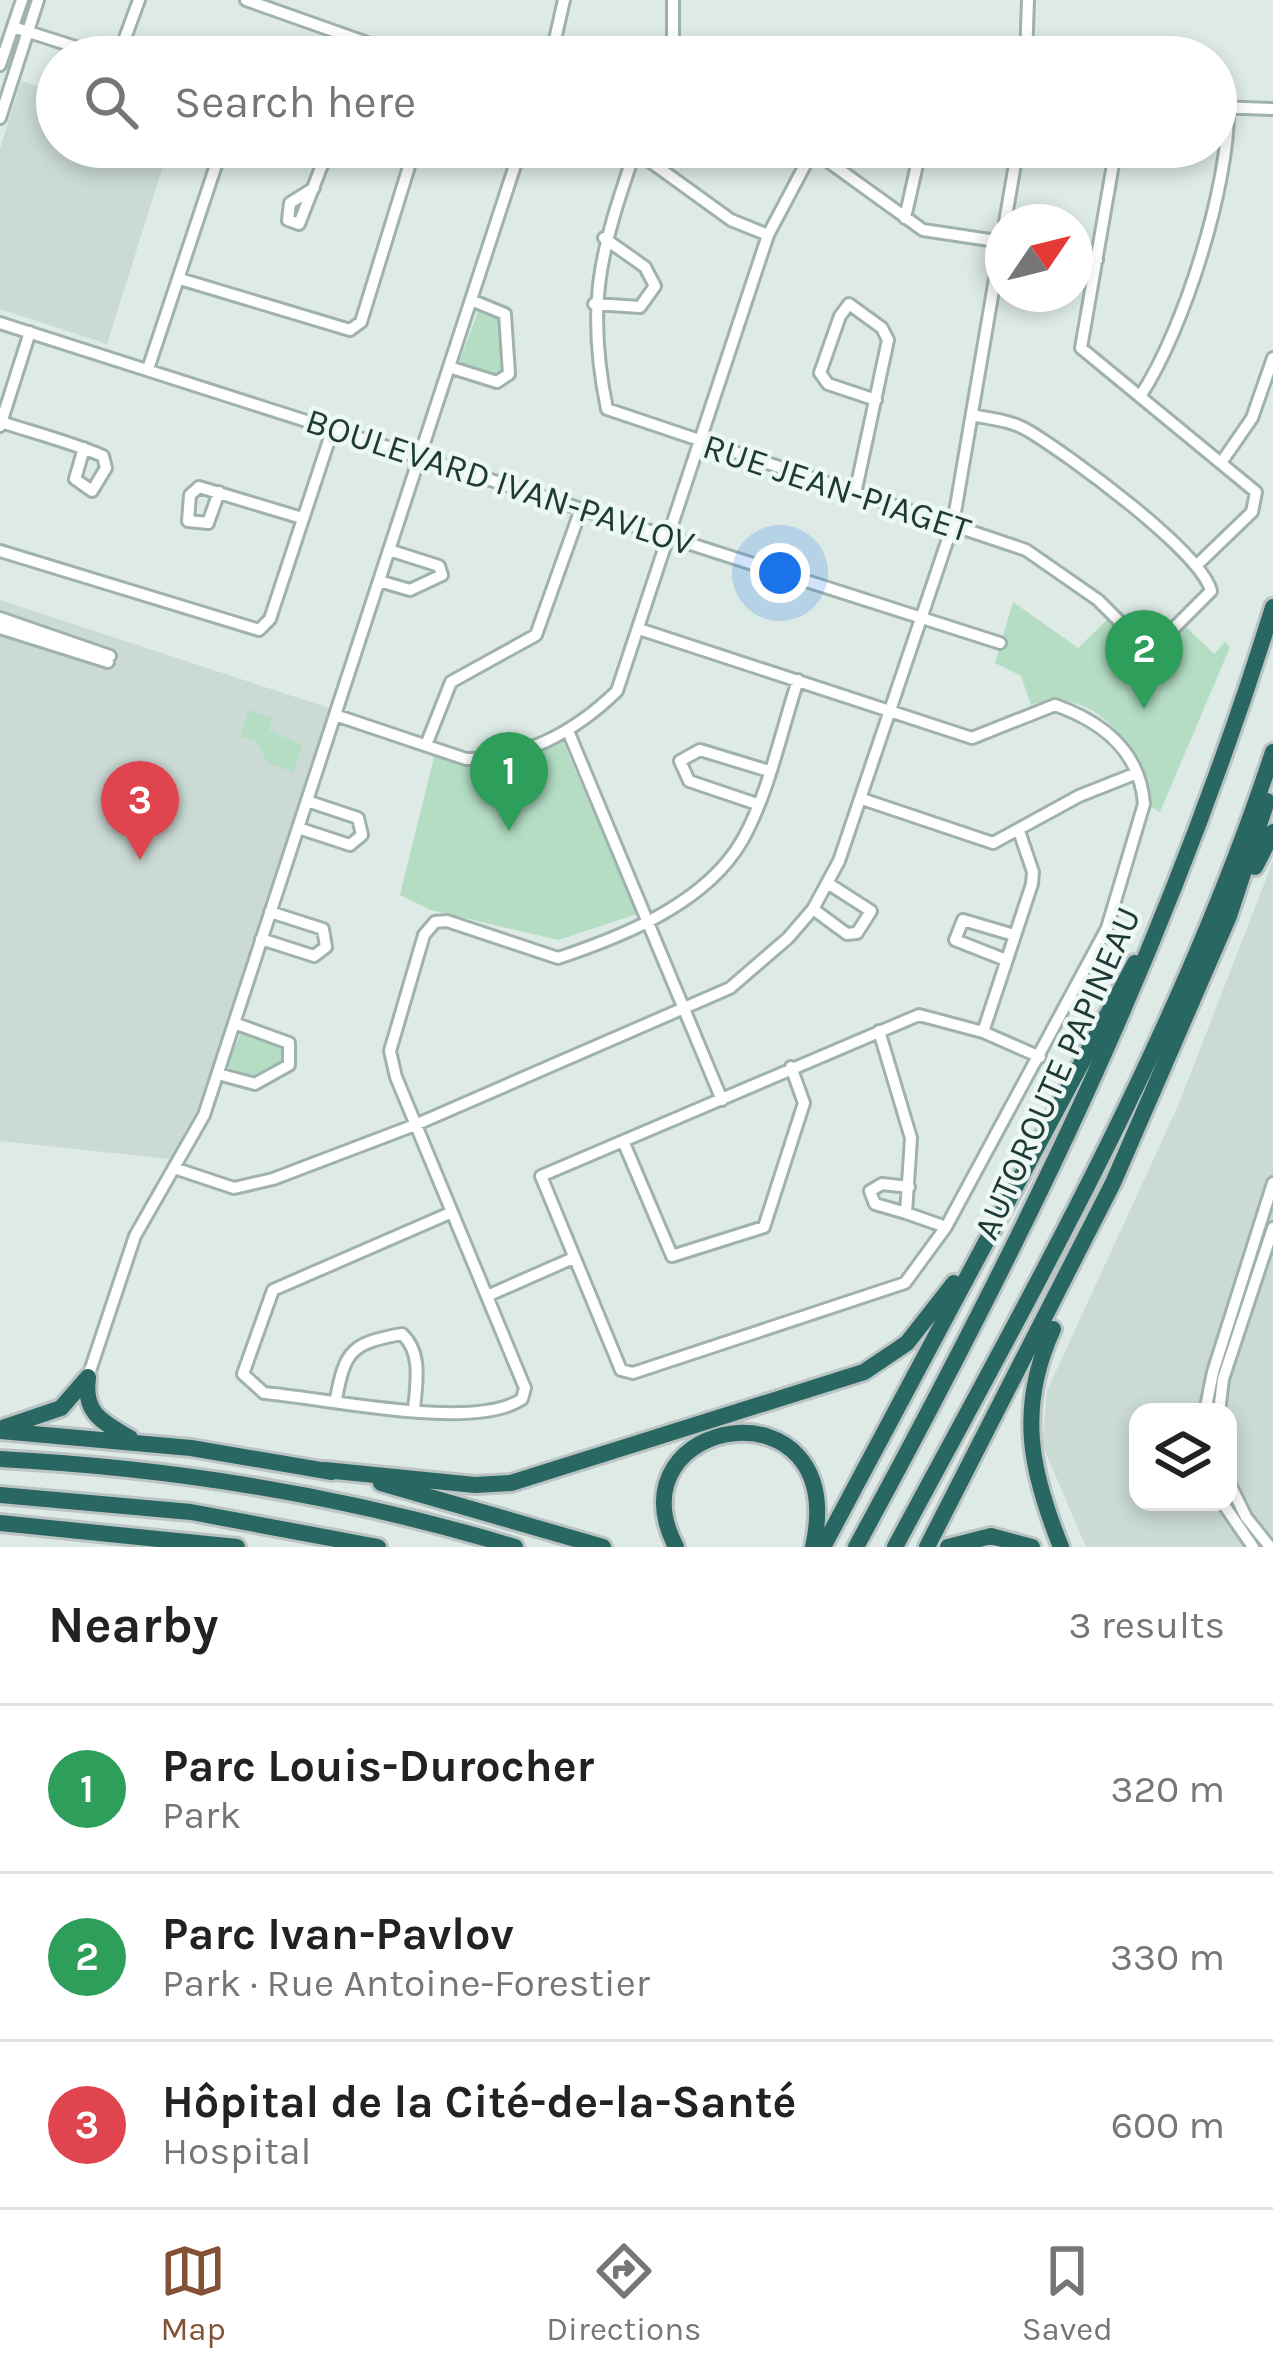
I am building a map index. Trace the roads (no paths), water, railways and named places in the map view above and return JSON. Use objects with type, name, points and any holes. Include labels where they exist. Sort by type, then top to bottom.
[{"type":"highway","name":"AUTOROUTE PAPINEAU","points":[[856,1547],[1052,1175],[1132,998],[1190,849],[1273,607]]},
{"type":"highway","name":"AUTOROUTE PAPINEAU","points":[[895,1547],[1158,1045],[1222,896],[1273,752]]},
{"type":"highway","points":[[1061,1547],[1036,1480],[1029,1410],[1039,1364],[1229,916],[1262,825],[1273,771]]},
{"type":"highway","points":[[1229,916],[1273,832]]},
{"type":"highway","points":[[818,1547],[1105,1024],[1190,849]]},
{"type":"highway","points":[[927,1547],[1096,1222]]},
{"type":"highway","points":[[0,1430],[136,1442],[325,1470],[476,1485],[511,1483],[844,1380],[881,1363],[915,1335],[997,1224]]},
{"type":"highway","points":[[0,1430],[61,1408],[88,1377]]},
{"type":"highway","points":[[88,1377],[87,1402],[93,1414],[136,1442]]},
{"type":"highway","points":[[676,1547],[665,1503],[673,1470],[706,1438],[739,1430],[774,1438],[803,1463],[819,1501],[818,1547]]},
{"type":"highway","points":[[0,1459],[161,1472],[276,1489],[515,1547]]},
{"type":"highway","points":[[325,1470],[470,1505],[603,1547]]},
{"type":"highway","points":[[0,1495],[172,1510],[378,1547]]},
{"type":"highway","points":[[0,1523],[125,1532],[236,1547]]},
{"type":"highway","points":[[948,1547],[991,1535],[1032,1547]]},
{"type":"street","points":[[0,65],[22,0]]},
{"type":"street","points":[[0,118],[38,0]]},
{"type":"street","points":[[126,36],[139,0]]},
{"type":"street","points":[[246,0],[348,36]]},
{"type":"street","points":[[556,36],[564,0]]},
{"type":"street","points":[[673,0],[673,36]]},
{"type":"street","points":[[1026,36],[1028,0]]},
{"type":"street","points":[[13,27],[41,36]]},
{"type":"street","points":[[1237,108],[1273,109]]},
{"type":"street","points":[[148,369],[215,168]]},
{"type":"street","points":[[314,188],[321,168]]},
{"type":"street","points":[[180,279],[350,330],[361,322],[409,168]]},
{"type":"street","points":[[88,1377],[130,1249],[200,1124],[218,1074],[514,168]]},
{"type":"street","name":"RUE JEAN-PIAGET","points":[[626,168],[604,238],[594,304],[607,409],[700,443],[856,489],[1047,563],[1098,600],[1143,645],[1158,644],[1211,591],[1197,565]]},
{"type":"street","points":[[658,168],[731,220],[768,235]]},
{"type":"street","points":[[334,715],[466,759],[489,760],[568,731],[616,691],[768,235],[801,168]]},
{"type":"street","points":[[838,168],[923,230],[985,237]]},
{"type":"street","points":[[905,218],[916,168]]},
{"type":"street","points":[[1008,204],[1014,168]]},
{"type":"street","points":[[972,416],[1026,430],[1153,524],[1197,565],[1257,504],[1256,492],[1222,460],[1081,348],[1112,168]]},
{"type":"street","points":[[1141,395],[1167,355],[1224,168]]},
{"type":"street","points":[[594,304],[640,307],[655,286],[645,267],[604,238]]},
{"type":"street","points":[[1093,259],[1097,260]]},
{"type":"street","points":[[449,367],[497,382],[509,374],[505,314],[471,300]]},
{"type":"street","points":[[856,489],[876,400],[887,340],[882,328],[850,304],[840,316],[820,373],[828,384],[876,400]]},
{"type":"street","points":[[174,1168],[234,1188],[273,1179],[415,1125],[684,1011],[761,965],[829,884],[862,799],[953,524],[990,312]]},
{"type":"street","name":"BOULEVARD IVAN-PAVLOV","points":[[0,322],[1000,643]]},
{"type":"street","points":[[30,332],[1,424],[84,448]]},
{"type":"street","points":[[1222,460],[1252,418],[1273,358]]},
{"type":"street","points":[[0,550],[257,631],[269,621],[333,428]]},
{"type":"street","points":[[219,492],[302,518]]},
{"type":"street","points":[[426,745],[451,682],[536,635],[581,509]]},
{"type":"street","points":[[379,581],[410,590],[442,575],[439,566],[389,550]]},
{"type":"street","points":[[0,618],[109,659],[0,628]]},
{"type":"street","points":[[639,629],[972,738],[1055,705],[1115,736],[1142,784],[1142,826],[1107,928],[1040,1057],[946,1227],[905,1282],[633,1373],[621,1370],[539,1181],[919,1015],[983,1032],[1040,1057]]},
{"type":"street","points":[[450,1213],[274,1290],[243,1374],[248,1383],[264,1393],[470,1416],[509,1408],[522,1399],[525,1388],[450,1213],[390,1051],[430,926],[447,922],[558,958],[648,920],[715,875],[742,839],[798,680]]},
{"type":"street","points":[[568,731],[722,1100]]},
{"type":"street","points":[[757,804],[689,782],[680,761],[700,750],[769,771]]},
{"type":"street","points":[[862,799],[993,843],[1079,796],[1137,773]]},
{"type":"street","points":[[298,828],[350,845],[362,835],[358,818],[307,800]]},
{"type":"street","points":[[983,1032],[1034,872],[1019,831]]},
{"type":"street","points":[[813,908],[847,934],[857,933],[871,911],[829,884]]},
{"type":"street","points":[[261,939],[314,956],[326,947],[322,929],[270,912]]},
{"type":"street","points":[[1006,960],[956,940],[956,929],[963,920],[1014,934]]},
{"type":"street","points":[[218,1074],[255,1084],[290,1065],[289,1043],[234,1024]]},
{"type":"street","points":[[879,1031],[911,1138],[906,1213]]},
{"type":"street","points":[[623,1141],[672,1256],[764,1227],[804,1103],[791,1067]]},
{"type":"street","points":[[1207,1403],[1273,1183]]},
{"type":"street","points":[[909,1187],[882,1184],[870,1191],[875,1204],[946,1227]]},
{"type":"street","points":[[1220,1403],[1223,1379],[1273,1228]]},
{"type":"street","points":[[487,1296],[571,1259]]},
{"type":"street","points":[[336,1399],[344,1360],[354,1349],[402,1334],[411,1342],[417,1365],[414,1409]]},
{"type":"street","points":[[1237,1498],[1270,1547]]},
{"type":"street","points":[[1228,1511],[1253,1547]]},
{"type":"place","name":"Parc Ivan-Pavlov","points":[[1144,709]]},
{"type":"place","name":"Parc Louis-Durocher","points":[[509,831]]},
{"type":"place","name":"Hôpital de la Cité-de-la-Santé","points":[[140,860]]}]
